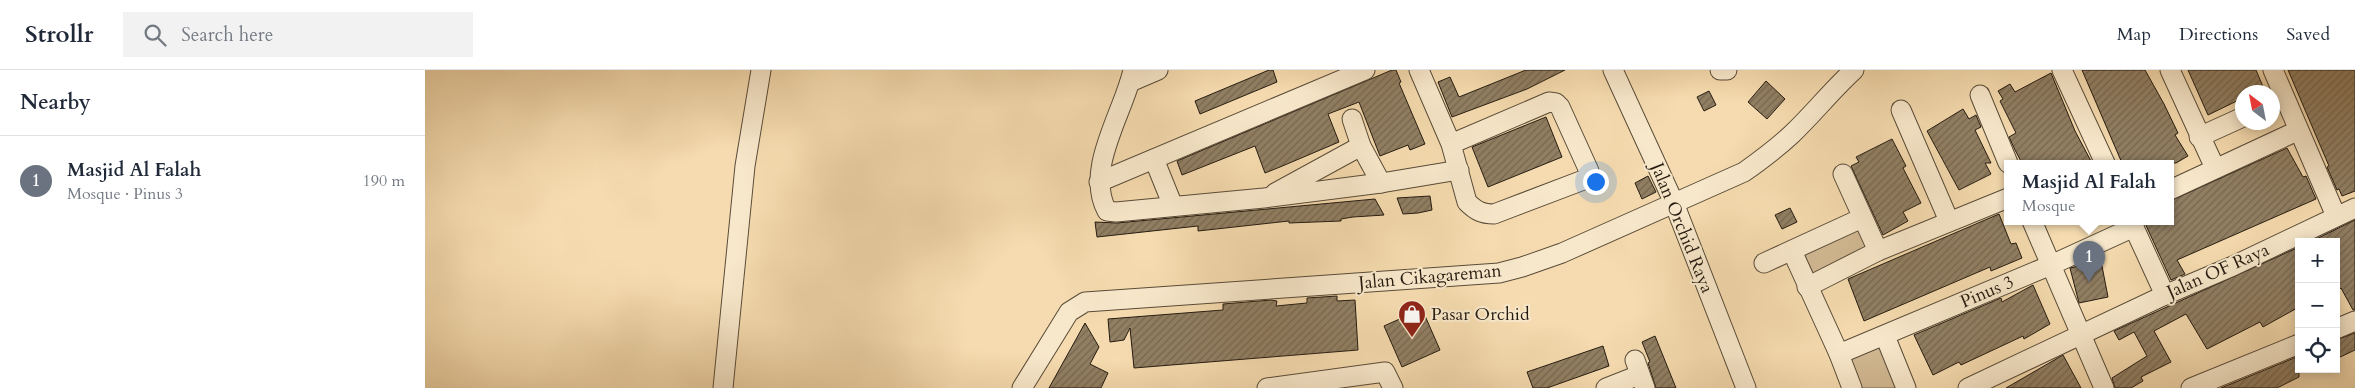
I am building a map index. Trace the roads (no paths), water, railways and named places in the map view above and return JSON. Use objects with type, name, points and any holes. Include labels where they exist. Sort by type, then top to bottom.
[{"type":"street","points":[[723,388],[745,166],[761,70]]},
{"type":"street","points":[[1159,70],[1132,76],[1105,152],[1099,182],[1102,203],[1107,211],[1116,212],[1264,198],[1381,183],[1459,170]]},
{"type":"street","points":[[1099,182],[1365,70]]},
{"type":"street","points":[[1419,70],[1451,144],[1467,202],[1474,209],[1484,214],[1494,214],[1586,179],[1589,171],[1560,107],[1556,103],[1549,102],[1451,144]]},
{"type":"street","name":"Jalan Orchid Raya","points":[[1613,70],[1674,203],[1746,388]]},
{"type":"street","points":[[1720,70],[1727,70]]},
{"type":"street","name":"Jalan Cikagareman","points":[[1022,388],[1069,312],[1085,302],[1499,273],[1563,253],[1744,172],[1769,154],[1854,70]]},
{"type":"street","points":[[2062,70],[2104,160]]},
{"type":"street","points":[[2170,70],[2199,137],[2215,168]]},
{"type":"street","points":[[2273,70],[2275,85]]},
{"type":"street","points":[[1980,95],[2007,160]]},
{"type":"street","points":[[2280,104],[2297,131],[2336,216]]},
{"type":"street","points":[[1901,110],[1949,221]]},
{"type":"street","points":[[1352,119],[1361,146],[1381,183]]},
{"type":"street","points":[[2199,137],[2235,121]]},
{"type":"street","points":[[2174,188],[2297,131]]},
{"type":"street","points":[[1264,198],[1361,146]]},
{"type":"street","points":[[1154,159],[1173,206]]},
{"type":"street","points":[[1843,174],[1878,251]]},
{"type":"street","points":[[1807,287],[1878,251],[2004,200]]},
{"type":"street","name":"Jalan OF Raya","points":[[1968,388],[2355,208]]},
{"type":"street","points":[[1764,263],[1862,218]]},
{"type":"street","points":[[2034,225],[2104,388]]},
{"type":"street","name":"Pinus 3","points":[[1839,354],[2051,265],[2131,225]]},
{"type":"street","points":[[2133,225],[2165,295]]},
{"type":"street","points":[[1792,251],[1839,354],[1852,388]]},
{"type":"street","points":[[2338,328],[2355,321]]},
{"type":"street","points":[[1885,336],[1906,388]]},
{"type":"street","points":[[2200,386],[2295,346]]},
{"type":"street","points":[[1267,388],[1312,385],[1385,372],[1393,388]]},
{"type":"street","points":[[1606,388],[1640,374]]},
{"type":"place","name":"Masjid Al Falah","points":[[2089,282]]},
{"type":"place","name":"Pasar Orchid","points":[[1412,338]]}]
